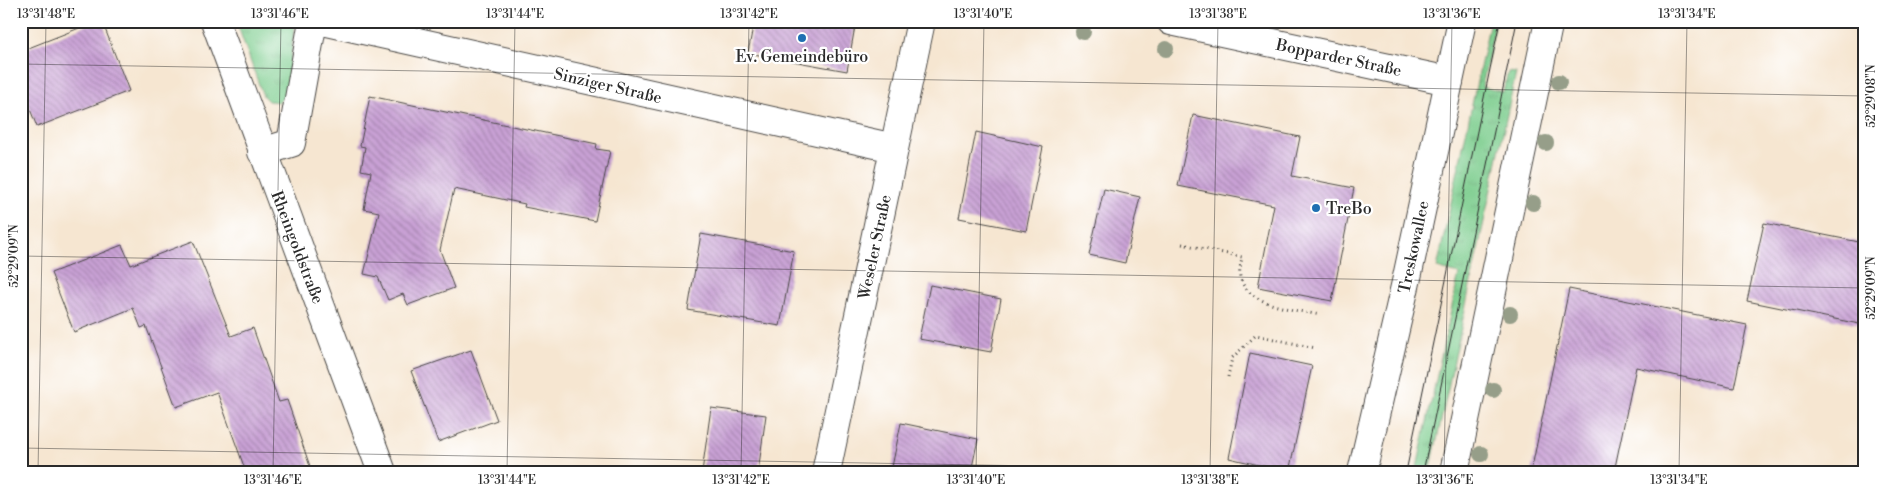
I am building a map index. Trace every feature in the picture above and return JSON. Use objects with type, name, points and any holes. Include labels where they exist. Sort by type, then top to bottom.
[{"type":"street","name":"Rheingoldstraße","points":[[214,21],[382,472]]},
{"type":"street","points":[[262,152],[291,142],[313,21]]},
{"type":"street","name":"Sinziger Straße","points":[[323,21],[894,148]]},
{"type":"street","name":"Weseler Straße","points":[[826,472],[921,21]]},
{"type":"street","name":"Bopparder Straße","points":[[1170,21],[1449,80]]},
{"type":"street","name":"Treskowallee","points":[[1362,472],[1462,21]]},
{"type":"street","points":[[1454,472],[1549,21]]},
{"type":"path","points":[[1182,244],[1242,256],[1241,280],[1249,292],[1256,298],[1275,305],[1320,315]]},
{"type":"path","points":[[1228,377],[1232,358],[1256,335],[1315,348]]},
{"type":"green space","points":[[236,21],[295,21],[287,95],[279,102],[268,101],[263,96]]},
{"type":"green space","points":[[1490,21],[1496,21],[1482,87],[1503,92],[1508,72],[1516,73],[1430,472],[1416,472],[1459,274],[1437,268]]},
{"type":"building","points":[[97,21],[102,21],[129,91],[37,127],[21,86],[21,51]]},
{"type":"building","name":"Ev. Gemeindebüro","points":[[754,21],[856,21],[847,71],[748,53]]},
{"type":"building","points":[[370,96],[597,144],[596,149],[610,151],[595,221],[524,207],[525,204],[454,189],[440,250],[454,288],[408,305],[403,294],[388,300],[378,277],[364,274],[379,212],[364,209],[371,172],[361,170],[365,147],[360,146]]},
{"type":"building","points":[[1193,115],[1300,137],[1292,176],[1354,188],[1332,301],[1258,287],[1274,205],[1178,186]]},
{"type":"building","points":[[976,132],[1043,147],[1026,231],[959,218]]},
{"type":"building","points":[[1104,189],[1140,197],[1125,263],[1089,255]]},
{"type":"building","points":[[1764,223],[1864,243],[1864,325],[1747,301]]},
{"type":"building","points":[[701,234],[794,251],[780,326],[688,310]]},
{"type":"building","points":[[193,241],[231,336],[253,328],[279,402],[287,400],[312,472],[246,472],[217,392],[176,407],[146,326],[141,328],[133,308],[74,332],[51,273],[122,245],[131,265]]},
{"type":"building","points":[[930,285],[1001,299],[991,352],[919,339]]},
{"type":"building","points":[[1569,289],[1747,325],[1734,388],[1636,367],[1614,472],[1531,472]]},
{"type":"building","points":[[471,350],[497,420],[438,442],[411,371]]},
{"type":"building","points":[[1250,353],[1312,366],[1289,472],[1229,458]]},
{"type":"building","points":[[711,408],[766,415],[758,472],[702,472]]},
{"type":"building","points":[[901,423],[978,439],[971,472],[891,472]]},
{"type":"tram line","points":[[1406,472],[1500,21]]},
{"type":"tram line","points":[[1423,472],[1517,21]]},
{"type":"place","name":"Ev. Gemeindebüro","points":[[802,38]]},
{"type":"place","name":"TreBo","points":[[1316,208]]}]
